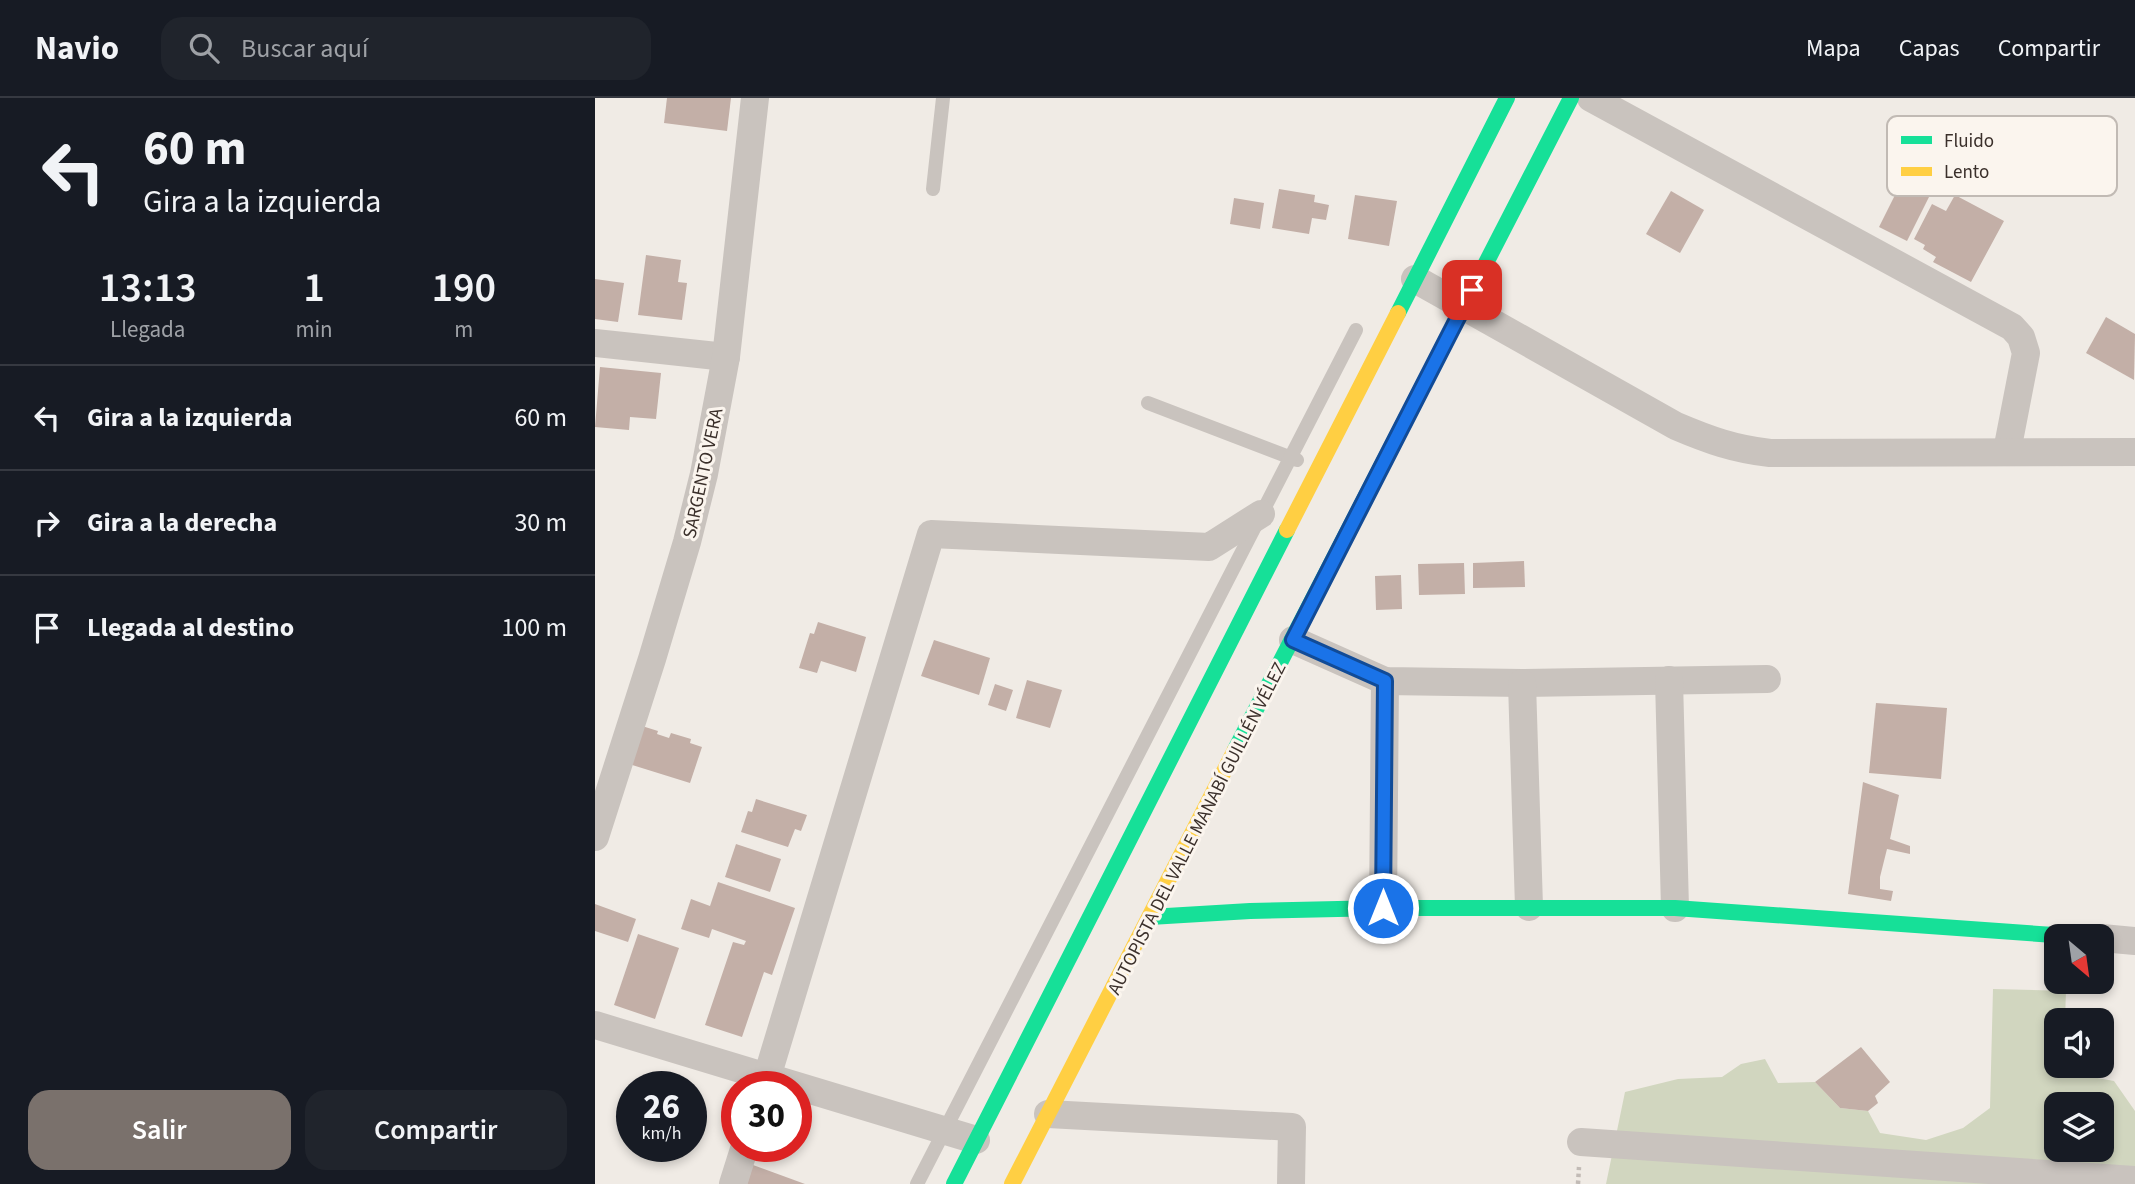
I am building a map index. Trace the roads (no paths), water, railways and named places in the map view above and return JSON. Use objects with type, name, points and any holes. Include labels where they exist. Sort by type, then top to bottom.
[{"type":"main road","points":[[954,1184],[1507,98]]},
{"type":"main road","name":"AUTOPISTA DEL VALLE MANABÍ GUILLÉN VÉLEZ","points":[[1012,1184],[1571,98]]},
{"type":"main road","points":[[1150,917],[1250,911],[1383,908],[1675,908],[2044,934]]},
{"type":"street","name":"SARGENTO VERA","points":[[595,837],[604,777],[652,659],[704,474],[726,357],[755,98]]},
{"type":"street","points":[[1591,98],[2012,327],[2021,337],[2026,353],[2007,451]]},
{"type":"street","points":[[1415,279],[1677,426],[1740,450],[1770,453],[2135,452]]},
{"type":"street","points":[[595,343],[726,357]]},
{"type":"street","points":[[769,1071],[931,534],[1209,547],[1261,514]]},
{"type":"street","points":[[1293,640],[1385,681],[1522,683],[1767,679]]},
{"type":"street","points":[[1669,680],[1675,908]]},
{"type":"street","points":[[1383,908],[1385,681]]},
{"type":"street","points":[[1522,683],[1529,907]]},
{"type":"street","points":[[2114,939],[2135,941]]},
{"type":"street","points":[[595,1025],[733,1071]]},
{"type":"street","points":[[812,1095],[976,1140]]},
{"type":"street","points":[[1048,1114],[1292,1127],[1291,1184]]},
{"type":"street","points":[[1581,1142],[2135,1180]]},
{"type":"street","points":[[733,1184],[740,1162]]},
{"type":"lane","points":[[933,189],[943,98]]},
{"type":"lane","points":[[917,1184],[1356,330]]},
{"type":"lane","points":[[1148,403],[1318,467]]},
{"type":"lane","points":[[1209,547],[1239,557]]}]
